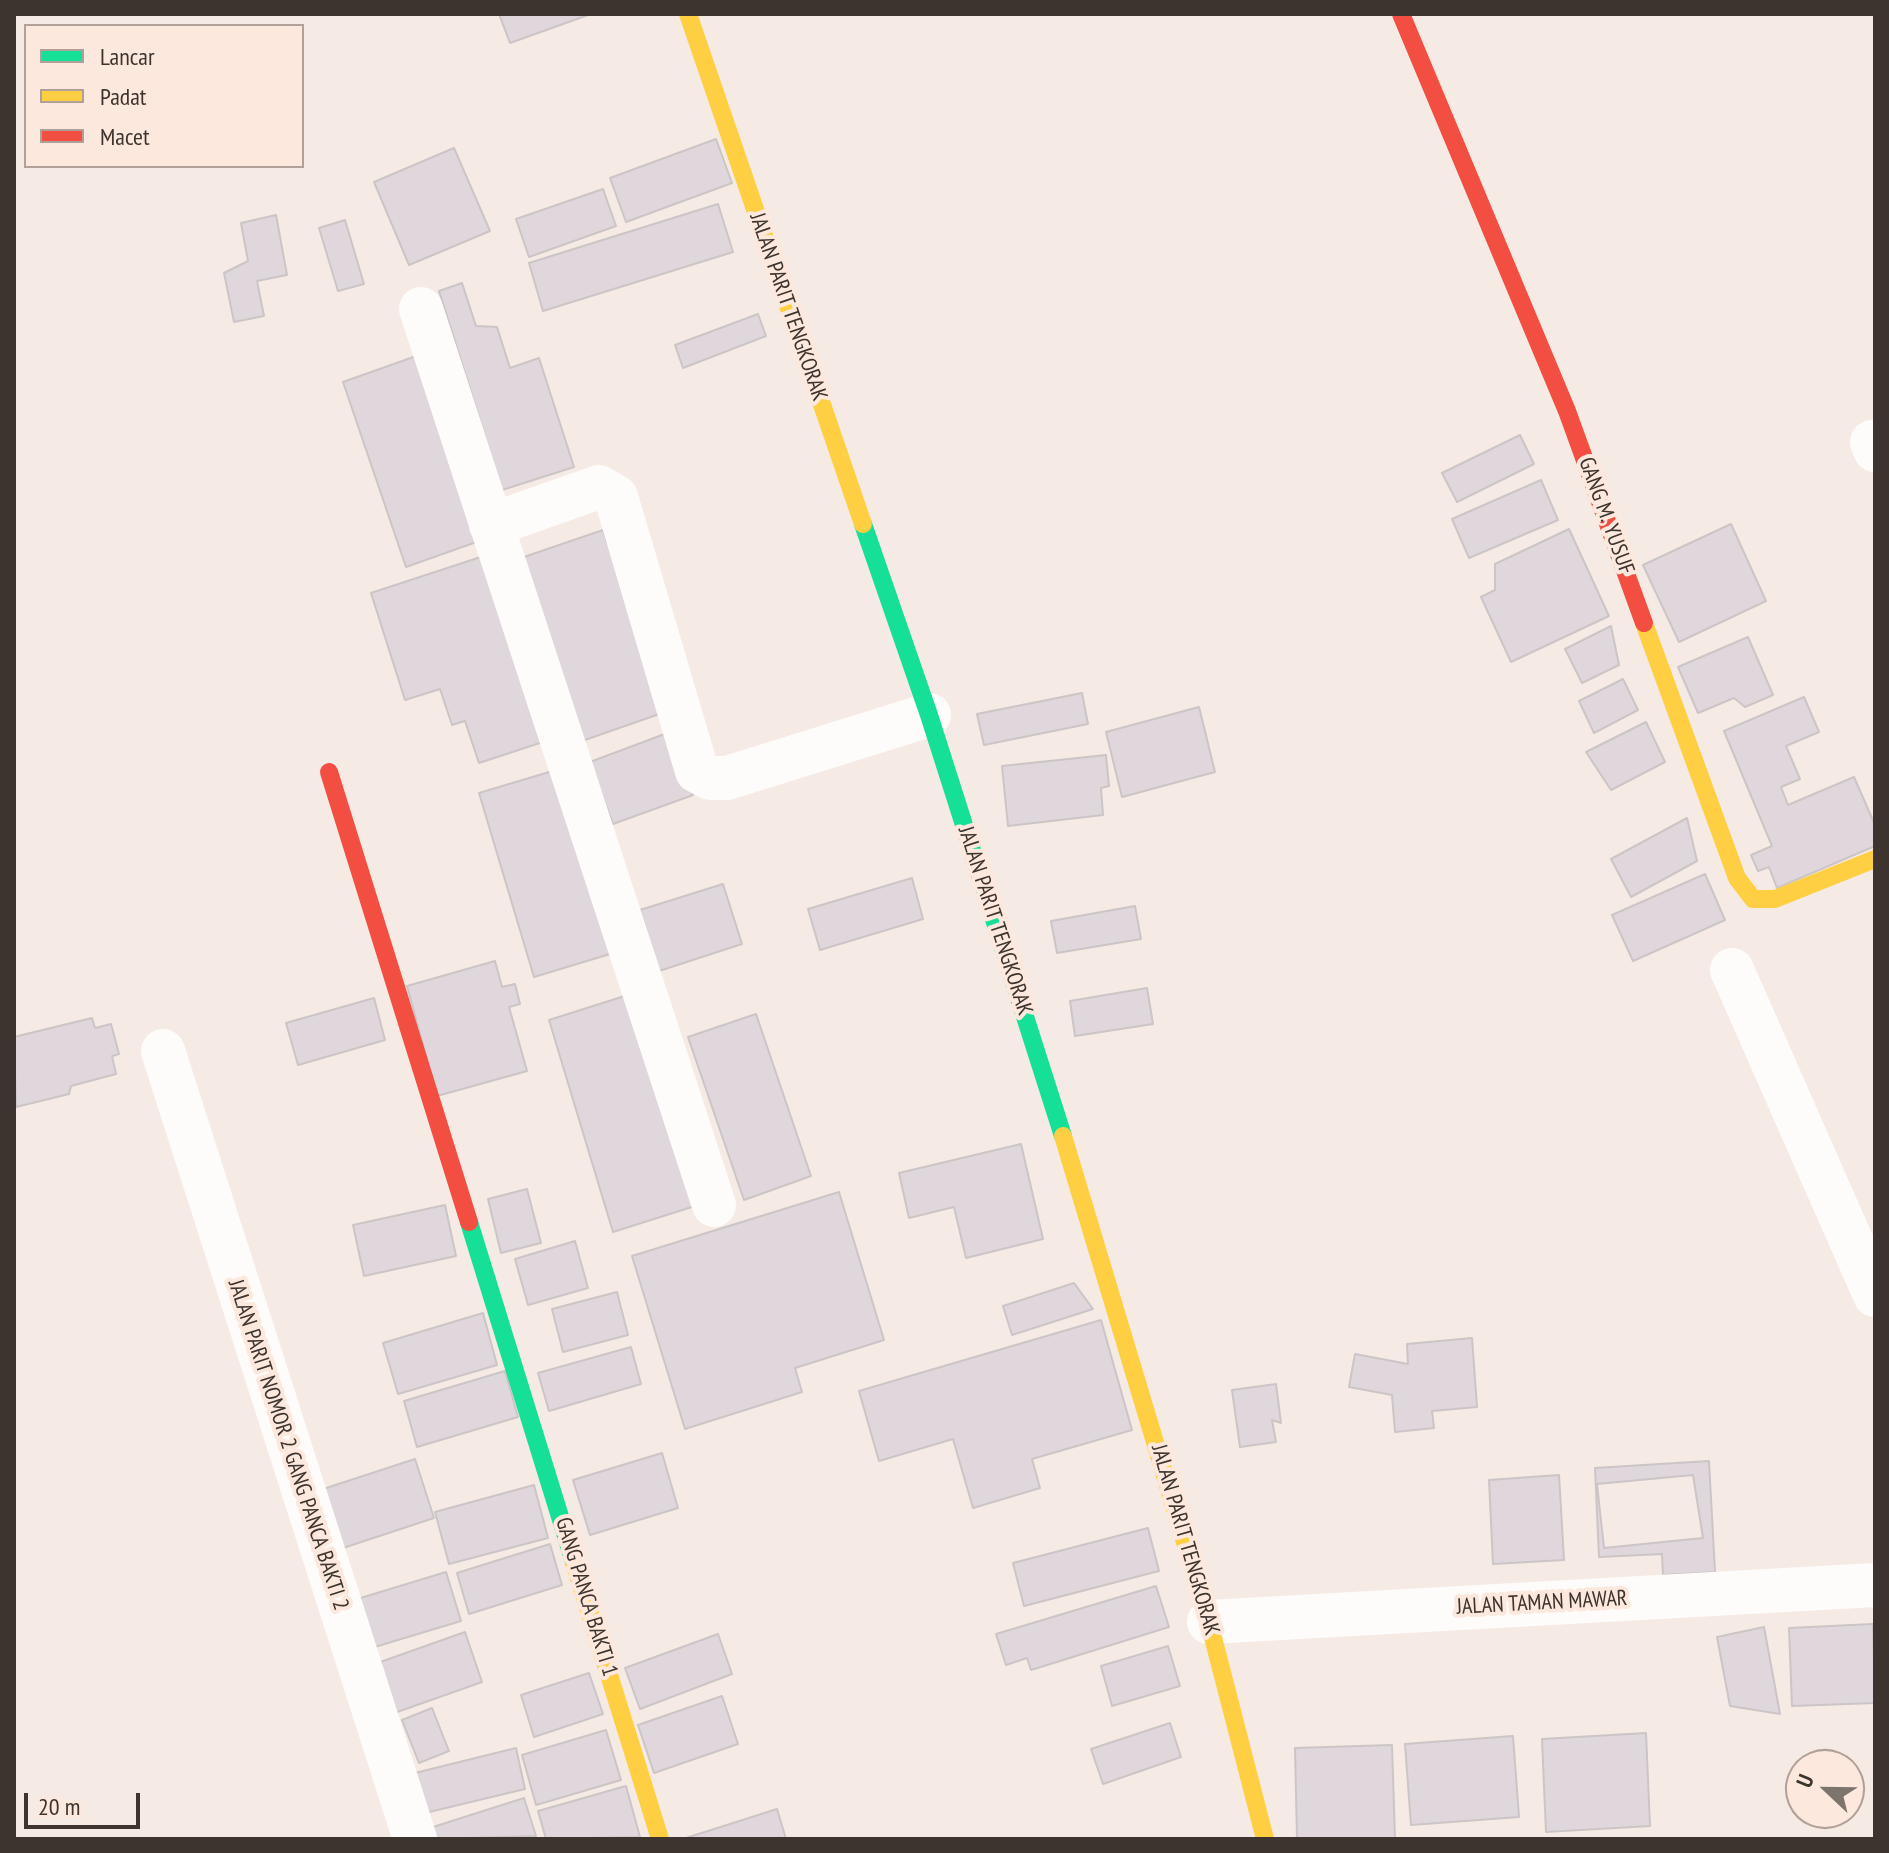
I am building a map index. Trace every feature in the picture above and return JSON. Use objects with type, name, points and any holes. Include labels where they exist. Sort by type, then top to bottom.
[{"type":"street","name":"JALAN PARIT TENGKORAK","points":[[688,14],[929,715],[1085,1204],[1209,1622],[1265,1839]]},
{"type":"street","name":"GANG M. YUSUF","points":[[1401,14],[1567,411],[1737,878],[1753,899],[1775,899],[1875,859]]},
{"type":"street","points":[[421,309],[714,1205]]},
{"type":"street","points":[[491,525],[599,487],[616,497],[697,771],[710,778],[727,778],[929,715]]},
{"type":"street","name":"GANG PANCA BAKTI 1","points":[[329,772],[660,1839]]},
{"type":"street","points":[[1732,970],[1875,1295]]},
{"type":"street","name":"JALAN PARIT NOMOR 2 GANG PANCA BAKTI 2","points":[[163,1051],[415,1839]]},
{"type":"street","name":"JALAN TAMAN MAWAR","points":[[1209,1622],[1875,1585]]},
{"type":"building","points":[[499,14],[591,14],[510,43]]},
{"type":"building","points":[[716,139],[732,183],[626,222],[610,178]]},
{"type":"building","points":[[454,148],[490,231],[409,265],[374,182]]},
{"type":"building","points":[[603,189],[616,226],[529,257],[516,219]]},
{"type":"building","points":[[718,204],[733,252],[543,311],[529,263]]},
{"type":"building","points":[[276,215],[287,275],[257,281],[264,316],[234,322],[224,273],[248,261],[241,223]]},
{"type":"building","points":[[345,220],[364,284],[338,291],[319,228]]},
{"type":"building","points":[[462,283],[476,326],[497,327],[510,368],[539,358],[574,467],[502,490],[439,291]]},
{"type":"building","points":[[758,314],[766,336],[683,368],[675,345]]},
{"type":"building","points":[[419,355],[482,540],[406,567],[343,382]]},
{"type":"building","points":[[1520,435],[1534,464],[1457,502],[1442,473]]},
{"type":"building","points":[[1541,480],[1558,520],[1469,558],[1452,519]]},
{"type":"building","points":[[1731,524],[1766,601],[1679,642],[1643,565]]},
{"type":"building","points":[[1569,529],[1609,616],[1511,662],[1481,597],[1495,590],[1495,564]]},
{"type":"building","points":[[603,530],[665,712],[582,741],[521,558]]},
{"type":"building","points":[[496,552],[555,738],[479,763],[465,721],[452,725],[440,689],[405,700],[371,593]]},
{"type":"building","points":[[1611,626],[1619,665],[1582,683],[1565,649]]},
{"type":"building","points":[[1748,637],[1773,695],[1745,707],[1734,698],[1698,713],[1678,667]]},
{"type":"building","points":[[1623,679],[1638,710],[1594,733],[1579,701]]},
{"type":"building","points":[[1082,693],[1088,724],[984,745],[977,714]]},
{"type":"building","points":[[1804,697],[1819,732],[1786,746],[1800,779],[1781,787],[1788,805],[1854,777],[1875,825],[1875,846],[1777,888],[1769,867],[1758,871],[1751,855],[1772,846],[1724,731]]},
{"type":"building","points":[[1199,707],[1215,772],[1122,797],[1106,732]]},
{"type":"building","points":[[1646,722],[1665,762],[1611,790],[1586,752]]},
{"type":"building","points":[[670,732],[693,795],[613,824],[590,762]]},
{"type":"building","points":[[1106,755],[1109,786],[1101,788],[1103,815],[1008,826],[1002,766]]},
{"type":"building","points":[[556,770],[610,954],[534,977],[479,793]]},
{"type":"building","points":[[1687,818],[1697,861],[1631,897],[1611,859]]},
{"type":"building","points":[[1705,874],[1725,920],[1633,961],[1612,915]]},
{"type":"building","points":[[912,878],[923,919],[820,950],[808,909]]},
{"type":"building","points":[[723,884],[742,944],[659,971],[640,910]]},
{"type":"building","points":[[1135,906],[1141,939],[1057,953],[1051,921]]},
{"type":"building","points":[[495,961],[502,987],[515,984],[520,1004],[509,1007],[527,1071],[437,1096],[407,986]]},
{"type":"building","points":[[1147,988],[1153,1024],[1075,1036],[1070,1001]]},
{"type":"building","points":[[631,994],[695,1206],[613,1232],[549,1020]]},
{"type":"building","points":[[374,998],[385,1040],[298,1065],[286,1023]]},
{"type":"building","points":[[756,1014],[811,1176],[744,1200],[688,1037]]},
{"type":"building","points":[[92,1018],[95,1028],[111,1024],[119,1054],[112,1056],[116,1074],[71,1086],[69,1094],[16,1107],[14,1037]]},
{"type":"building","points":[[1021,1144],[1043,1239],[966,1258],[954,1207],[909,1218],[899,1173]]},
{"type":"building","points":[[527,1189],[541,1243],[501,1253],[488,1199]]},
{"type":"building","points":[[839,1192],[884,1340],[795,1368],[802,1392],[685,1429],[632,1256]]},
{"type":"building","points":[[445,1205],[456,1256],[364,1276],[353,1225]]},
{"type":"building","points":[[575,1241],[588,1288],[528,1305],[515,1259]]},
{"type":"building","points":[[1074,1283],[1093,1309],[1012,1335],[1003,1306]]},
{"type":"building","points":[[617,1292],[628,1335],[563,1352],[552,1309]]},
{"type":"building","points":[[483,1313],[497,1365],[398,1394],[383,1343]]},
{"type":"building","points":[[1101,1320],[1132,1430],[1032,1459],[1040,1488],[973,1508],[953,1439],[879,1461],[859,1391]]},
{"type":"building","points":[[1472,1338],[1477,1407],[1432,1411],[1434,1428],[1395,1432],[1392,1395],[1349,1387],[1355,1354],[1408,1364],[1407,1344]]},
{"type":"building","points":[[631,1347],[641,1384],[549,1411],[538,1373]]},
{"type":"building","points":[[505,1371],[518,1417],[417,1447],[404,1401]]},
{"type":"building","points":[[1276,1384],[1281,1423],[1272,1420],[1276,1442],[1240,1447],[1232,1390]]},
{"type":"building","points":[[662,1453],[678,1508],[590,1535],[573,1480]]},
{"type":"building","points":[[415,1459],[434,1518],[334,1551],[314,1492]]},
{"type":"building","points":[[1709,1461],[1715,1572],[1663,1575],[1662,1554],[1599,1557],[1595,1468]]},
{"type":"building","points":[[1559,1475],[1564,1560],[1493,1564],[1489,1480]]},
{"type":"building","points":[[1693,1475],[1703,1538],[1604,1548],[1597,1484]]},
{"type":"building","points":[[534,1485],[548,1538],[449,1564],[435,1512]]},
{"type":"building","points":[[1148,1528],[1159,1571],[1024,1606],[1013,1563]]},
{"type":"building","points":[[550,1544],[562,1585],[469,1614],[457,1573]]},
{"type":"building","points":[[446,1572],[461,1621],[368,1649],[354,1600]]},
{"type":"building","points":[[1156,1586],[1169,1627],[1031,1670],[1027,1658],[1006,1665],[996,1634]]},
{"type":"building","points":[[1873,1624],[1875,1703],[1792,1706],[1789,1628]]},
{"type":"building","points":[[1764,1627],[1780,1714],[1730,1706],[1717,1637]]},
{"type":"building","points":[[465,1632],[482,1682],[386,1716],[369,1666]]},
{"type":"building","points":[[718,1634],[732,1674],[640,1709],[625,1668]]},
{"type":"building","points":[[1168,1646],[1180,1686],[1112,1706],[1101,1666]]},
{"type":"building","points":[[589,1673],[603,1714],[534,1737],[521,1695]]},
{"type":"building","points":[[722,1696],[738,1744],[654,1773],[638,1725]]},
{"type":"building","points":[[432,1708],[449,1751],[419,1763],[402,1720]]},
{"type":"building","points":[[1170,1723],[1181,1757],[1103,1784],[1091,1749]]},
{"type":"building","points":[[606,1730],[621,1780],[536,1805],[522,1755]]},
{"type":"building","points":[[1646,1733],[1650,1826],[1546,1832],[1542,1739]]},
{"type":"building","points":[[1513,1736],[1519,1817],[1411,1825],[1405,1744]]},
{"type":"building","points":[[1392,1745],[1395,1839],[1297,1839],[1295,1748]]},
{"type":"building","points":[[516,1748],[525,1789],[425,1813],[415,1773]]},
{"type":"building","points":[[626,1786],[640,1837],[546,1839],[538,1811]]},
{"type":"building","points":[[524,1798],[536,1836],[434,1839],[430,1828]]},
{"type":"building","points":[[777,1809],[786,1839],[686,1839],[686,1838]]},
{"type":"traffic: fast","points":[[863,524],[929,715],[1063,1136]]},
{"type":"traffic: fast","points":[[469,1222],[574,1562]]},
{"type":"traffic: slow","points":[[688,14],[863,524]]},
{"type":"traffic: slow","points":[[1644,623],[1737,878],[1753,899],[1775,899],[1875,859]]},
{"type":"traffic: slow","points":[[1063,1136],[1209,1622],[1265,1839]]},
{"type":"traffic: slow","points":[[574,1562],[660,1839]]},
{"type":"traffic: jam","points":[[1401,14],[1567,411],[1644,623]]},
{"type":"traffic: jam","points":[[329,772],[469,1222]]}]
